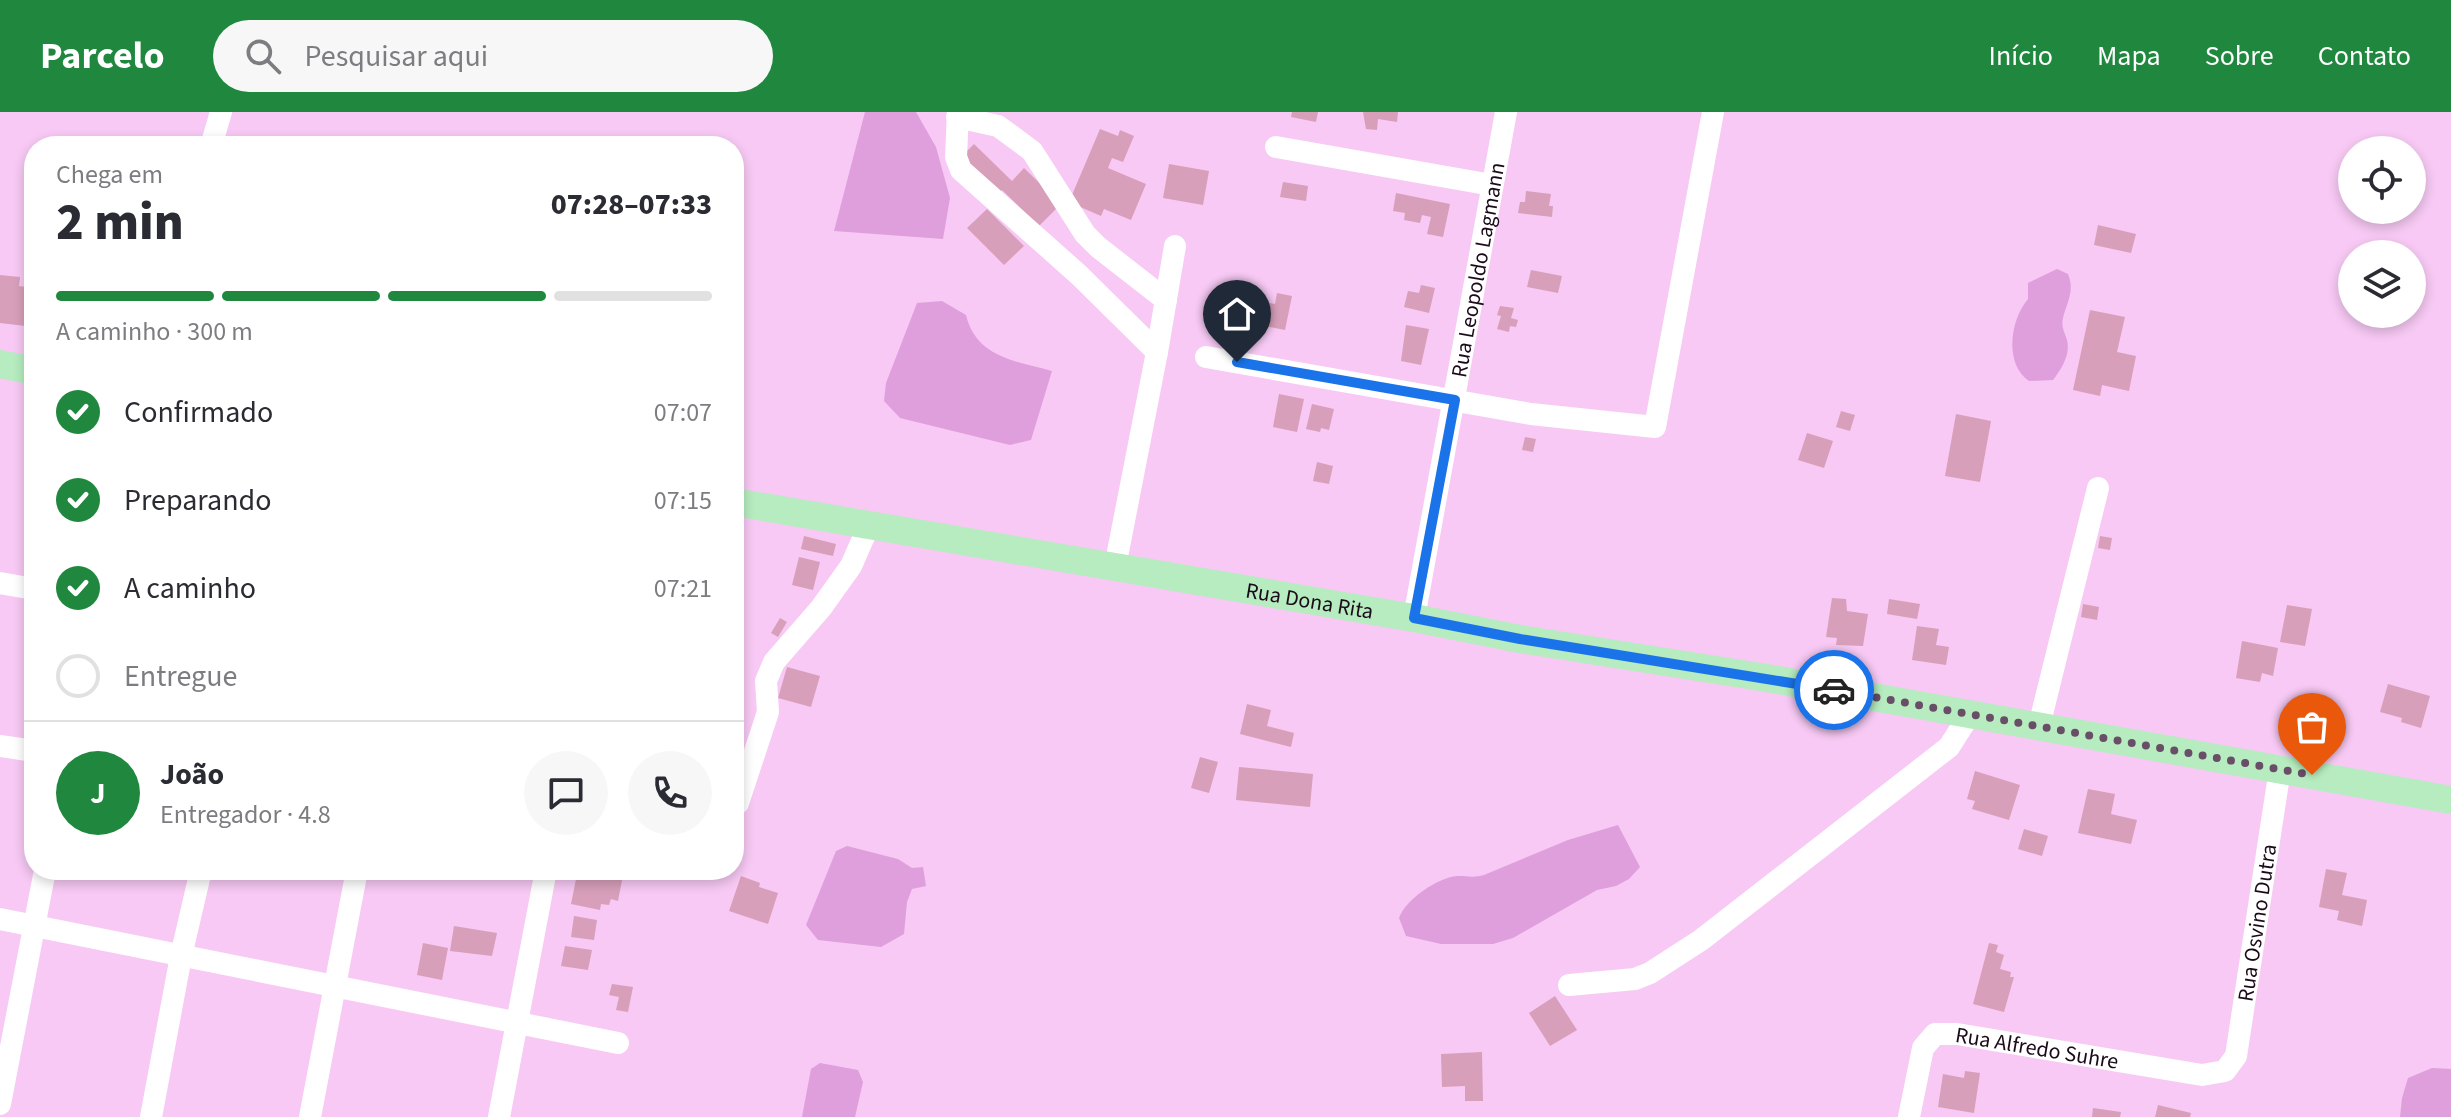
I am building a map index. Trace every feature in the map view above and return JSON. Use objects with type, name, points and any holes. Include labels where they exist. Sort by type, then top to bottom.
[{"type":"main road","points":[[0,364],[24,369]]},
{"type":"main road","name":"Rua Dona Rita","points":[[744,504],[1414,618],[1520,639],[1767,678],[2451,800]]},
{"type":"street","points":[[214,136],[221,112]]},
{"type":"street","name":"Rua Leopoldo Lagmann","points":[[1414,618],[1506,112]]},
{"type":"street","points":[[1206,357],[1531,414],[1655,427],[1713,112]]},
{"type":"street","points":[[1157,352],[1079,275],[961,170],[956,157],[958,114],[998,126],[1032,151],[1085,234],[1166,300]]},
{"type":"street","points":[[1276,147],[1492,185]]},
{"type":"street","points":[[1115,567],[1175,246]]},
{"type":"street","points":[[2039,726],[2098,488]]},
{"type":"street","points":[[744,785],[768,712],[766,681],[774,662],[821,608],[851,566],[869,525]]},
{"type":"street","points":[[0,583],[24,587]]},
{"type":"street","points":[[1569,985],[1635,979],[1650,973],[1701,940],[1949,747],[1970,714]]},
{"type":"street","points":[[0,746],[24,750]]},
{"type":"street","name":"Rua Osvino Dutra","points":[[2225,1071],[2236,1056],[2280,769]]},
{"type":"street","points":[[0,1104],[43,880]]},
{"type":"street","points":[[151,1117],[199,880]]},
{"type":"street","points":[[310,1117],[355,880]]},
{"type":"street","points":[[499,1117],[544,880]]},
{"type":"street","points":[[0,919],[618,1043]]},
{"type":"street","name":"Rua Alfredo Suhre","points":[[1909,1117],[1923,1048],[1935,1034],[1957,1034],[2202,1075],[2225,1071]]},
{"type":"shaded area","points":[[865,112],[916,112],[936,147],[950,198],[943,239],[834,231]]},
{"type":"shaded area","points":[[2057,269],[2068,274],[2071,286],[2062,321],[2068,343],[2067,354],[2053,380],[2029,381],[2021,373],[2013,353],[2017,318],[2028,299],[2028,283]]},
{"type":"shaded area","points":[[942,301],[966,315],[978,340],[988,349],[1011,360],[1052,371],[1031,440],[1010,445],[900,418],[884,401],[886,383],[917,303]]},
{"type":"shaded area","points":[[1618,825],[1640,867],[1629,879],[1616,886],[1597,890],[1513,938],[1493,944],[1441,944],[1406,936],[1399,918],[1415,897],[1432,885],[1457,876],[1484,875],[1568,840]]},
{"type":"shaded area","points":[[847,846],[898,859],[912,868],[923,867],[926,886],[912,889],[907,902],[904,934],[881,947],[818,940],[806,925],[836,851]]},
{"type":"shaded area","points":[[820,1063],[858,1070],[863,1082],[855,1117],[802,1117],[811,1069]]},
{"type":"shaded area","points":[[2432,1068],[2451,1069],[2451,1117],[2400,1117],[2408,1078]]},
{"type":"building","points":[[1292,112],[1318,112],[1316,122],[1291,117]]},
{"type":"building","points":[[1363,112],[1398,112],[1397,122],[1378,119],[1377,130],[1366,129]]},
{"type":"building","points":[[1100,129],[1118,136],[1120,130],[1134,136],[1123,162],[1112,158],[1108,168],[1146,184],[1131,220],[1104,209],[1101,216],[1069,202]]},
{"type":"building","points":[[974,144],[1012,181],[1024,168],[1061,204],[1039,226],[1002,190],[999,194],[961,157]]},
{"type":"building","points":[[1169,164],[1209,171],[1203,205],[1163,198]]},
{"type":"building","points":[[1283,182],[1308,186],[1306,201],[1280,197]]},
{"type":"building","points":[[1526,191],[1551,194],[1549,206],[1553,206],[1552,217],[1518,213],[1520,202],[1525,202]]},
{"type":"building","points":[[1396,193],[1450,204],[1443,237],[1427,234],[1431,217],[1422,215],[1420,223],[1404,220],[1405,213],[1393,211]]},
{"type":"building","points":[[987,209],[1024,246],[1004,265],[967,228]]},
{"type":"building","points":[[2098,225],[2136,234],[2131,253],[2094,245]]},
{"type":"building","points":[[1531,270],[1562,276],[1558,293],[1527,287]]},
{"type":"building","points":[[0,275],[20,277],[19,286],[24,287],[24,326],[0,323]]},
{"type":"building","points":[[1421,285],[1435,288],[1429,313],[1404,307],[1408,291],[1419,293]]},
{"type":"building","points":[[1277,293],[1292,296],[1285,330],[1259,325],[1264,302],[1275,304]]},
{"type":"building","points":[[1235,294],[1248,296],[1244,324],[1220,317],[1223,298],[1234,299]]},
{"type":"building","points":[[1500,306],[1514,308],[1511,318],[1518,320],[1516,327],[1510,326],[1509,332],[1497,329]]},
{"type":"building","points":[[2090,310],[2125,317],[2117,352],[2136,356],[2129,391],[2102,385],[2100,396],[2073,390]]},
{"type":"building","points":[[1406,325],[1429,329],[1421,365],[1401,361]]},
{"type":"building","points":[[1279,394],[1304,399],[1297,432],[1273,427]]},
{"type":"building","points":[[1312,404],[1334,409],[1329,430],[1306,429]]},
{"type":"building","points":[[1841,411],[1855,415],[1850,431],[1836,427]]},
{"type":"building","points":[[1956,414],[1991,421],[1980,482],[1945,476]]},
{"type":"building","points":[[1807,433],[1833,441],[1824,468],[1798,460]]},
{"type":"building","points":[[1525,437],[1536,439],[1533,452],[1522,450]]},
{"type":"building","points":[[1317,462],[1333,466],[1329,484],[1313,481]]},
{"type":"building","points":[[804,536],[836,544],[833,556],[801,549]]},
{"type":"building","points":[[2100,536],[2112,538],[2110,550],[2098,548]]},
{"type":"building","points":[[799,557],[820,562],[813,590],[792,585]]},
{"type":"building","points":[[1832,598],[1846,599],[1847,611],[1868,614],[1863,646],[1836,645],[1837,638],[1826,637]]},
{"type":"building","points":[[1889,599],[1920,604],[1917,619],[1887,614]]},
{"type":"building","points":[[2083,604],[2099,607],[2097,620],[2081,617]]},
{"type":"building","points":[[2287,605],[2312,609],[2305,646],[2280,642]]},
{"type":"building","points":[[780,618],[787,622],[778,637],[771,633]]},
{"type":"building","points":[[1917,626],[1939,629],[1936,645],[1949,647],[1946,665],[1912,660]]},
{"type":"building","points":[[2242,641],[2278,648],[2273,676],[2262,673],[2260,682],[2236,678]]},
{"type":"building","points":[[787,667],[820,676],[811,707],[778,698]]},
{"type":"building","points":[[2388,684],[2430,696],[2421,728],[2401,722],[2402,718],[2380,712]]},
{"type":"building","points":[[1247,704],[1271,710],[1267,726],[1294,733],[1291,747],[1240,734]]},
{"type":"building","points":[[1200,757],[1218,762],[1209,793],[1191,788]]},
{"type":"building","points":[[1239,767],[1313,774],[1310,807],[1236,800]]},
{"type":"building","points":[[1975,771],[2020,785],[2009,820],[1972,809],[1975,801],[1967,799]]},
{"type":"building","points":[[2088,789],[2115,794],[2111,814],[2137,820],[2131,844],[2078,833]]},
{"type":"building","points":[[2024,829],[2048,836],[2042,856],[2018,849]]},
{"type":"building","points":[[2326,869],[2347,873],[2342,895],[2367,900],[2362,926],[2337,920],[2339,911],[2319,907]]},
{"type":"building","points":[[744,877],[760,883],[759,887],[778,893],[768,924],[729,911],[740,880],[744,880]]},
{"type":"building","points":[[576,880],[622,880],[618,901],[611,899],[609,905],[601,904],[600,910],[571,904]]},
{"type":"building","points":[[574,916],[597,920],[594,940],[571,937]]},
{"type":"building","points":[[454,926],[497,933],[492,956],[450,951]]},
{"type":"building","points":[[423,943],[448,948],[442,980],[417,975]]},
{"type":"building","points":[[1989,943],[1998,945],[1996,952],[2004,955],[2000,969],[2011,972],[2010,977],[2014,977],[2004,1012],[1973,1004]]},
{"type":"building","points":[[565,946],[592,950],[588,970],[561,966]]},
{"type":"building","points":[[612,984],[633,987],[628,1012],[616,1010],[619,997],[609,995]]},
{"type":"building","points":[[1555,996],[1577,1030],[1550,1046],[1529,1013]]},
{"type":"building","points":[[1482,1052],[1483,1101],[1465,1101],[1465,1086],[1442,1087],[1441,1054]]},
{"type":"building","points":[[1965,1071],[1980,1073],[1974,1113],[1938,1107],[1943,1074],[1964,1078]]},
{"type":"building","points":[[2158,1105],[2191,1113],[2190,1117],[2155,1117]]},
{"type":"building","points":[[2093,1108],[2121,1112],[2120,1117],[2092,1117]]},
{"type":"way so far","points":[[1834,690],[2312,775]]},
{"type":"route","points":[[1237,362],[1455,400],[1414,618],[1520,639],[1834,690]]}]
